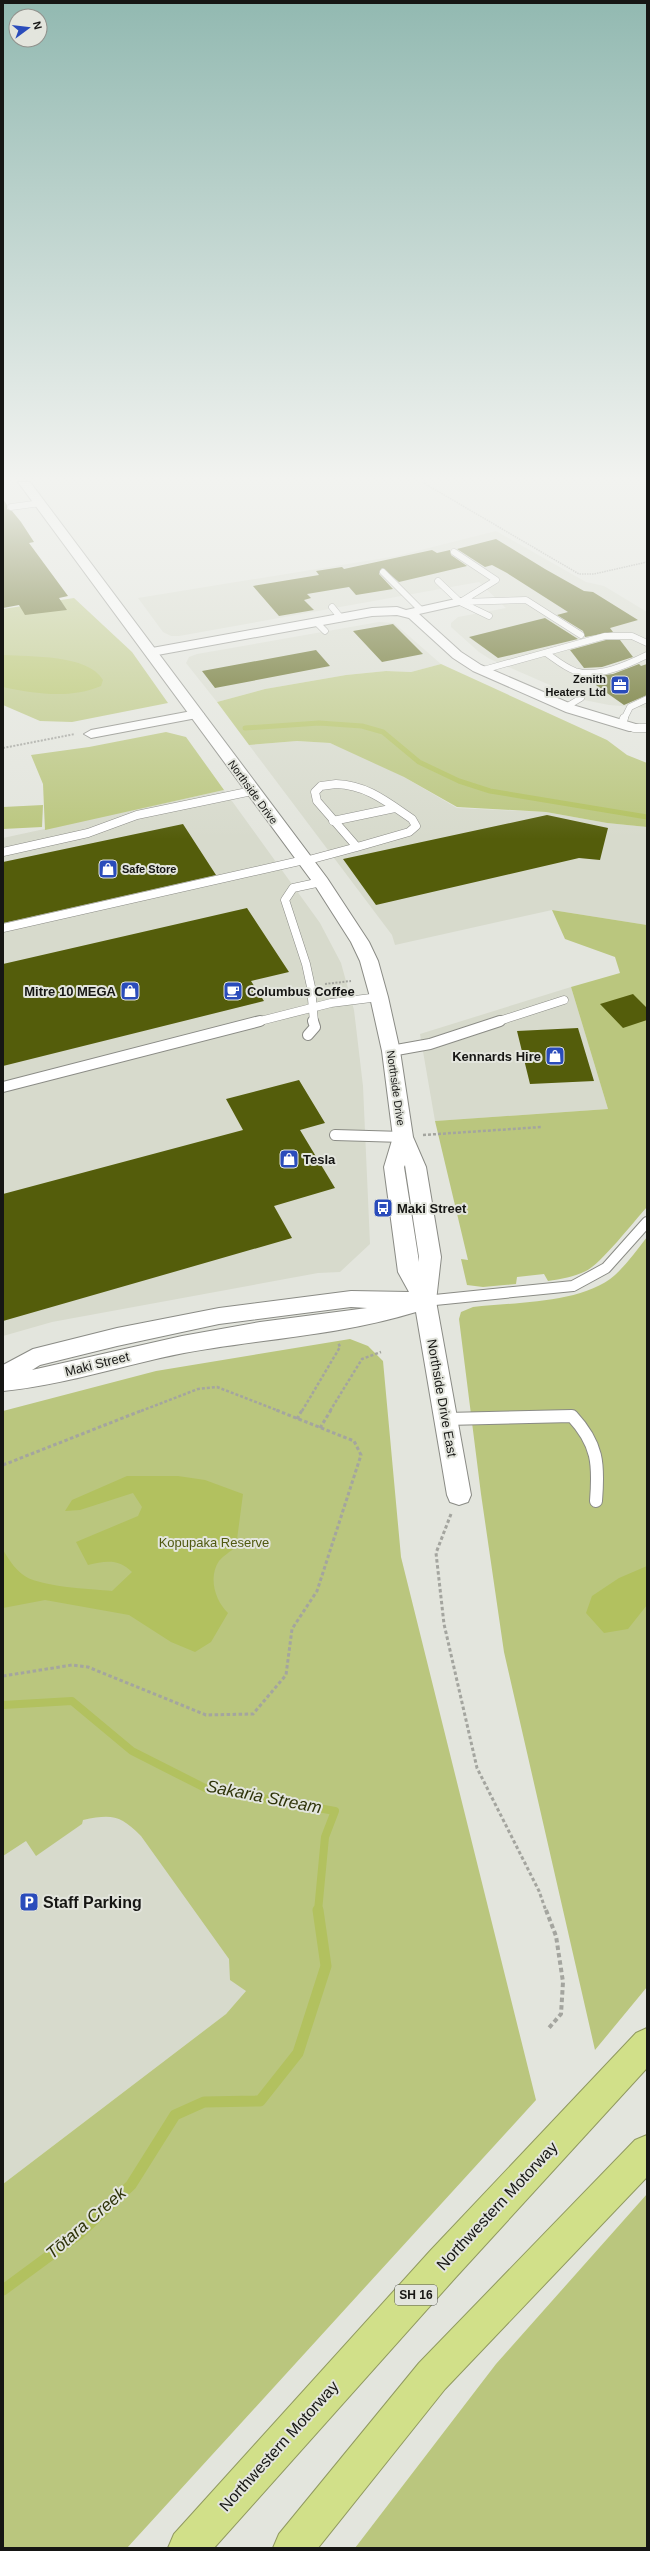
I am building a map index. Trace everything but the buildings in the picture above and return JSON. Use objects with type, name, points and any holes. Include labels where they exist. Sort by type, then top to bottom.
[{"type":"highway","name":"Northwestern Motorway","points":[[188,2548],[443,2264],[647,2044]]},
{"type":"highway","points":[[293,2548],[432,2376],[647,2152]]},
{"type":"street","name":"Northside Drive","points":[[114,601],[252,791],[321,882],[360,942],[369,961],[391,1051],[403,1137],[394,1167],[409,1272],[425,1300]]},
{"type":"street","points":[[406,613],[460,602]]},
{"type":"street","points":[[152,652],[320,627],[341,618],[380,611],[406,613],[418,618],[457,655],[483,670],[566,707],[634,728]]},
{"type":"street","points":[[91,734],[197,714]]},
{"type":"street","name":"Maki Street","points":[[3,1376],[33,1358],[117,1337],[219,1316],[351,1298],[425,1300]]},
{"type":"street","name":"Maki Street","points":[[3,1382],[34,1379],[182,1345],[260,1331],[376,1315],[425,1300]]},
{"type":"street","name":"Northside Drive East","points":[[425,1300],[459,1495]]},
{"type":"lane","points":[[412,601],[420,609]]},
{"type":"lane","points":[[460,602],[516,601]]},
{"type":"lane","points":[[528,601],[581,635]]},
{"type":"lane","points":[[460,602],[480,610],[489,616]]},
{"type":"lane","points":[[332,607],[341,618]]},
{"type":"lane","points":[[483,670],[605,636],[626,634],[638,637],[647,643]]},
{"type":"lane","points":[[546,653],[571,669],[581,672],[601,670],[647,655]]},
{"type":"lane","points":[[566,707],[581,698]]},
{"type":"lane","points":[[622,724],[627,708],[633,703],[647,699]]},
{"type":"lane","points":[[634,728],[647,728]]},
{"type":"lane","points":[[3,928],[357,847],[409,832],[416,826],[412,819],[365,787],[339,782],[321,786],[315,792],[317,801],[357,847]]},
{"type":"lane","points":[[3,852],[88,834],[137,815],[252,791]]},
{"type":"lane","points":[[334,821],[395,808]]},
{"type":"lane","points":[[308,1036],[315,1027],[312,1018],[313,1007],[303,949],[285,900],[293,888],[321,882]]},
{"type":"lane","points":[[3,1087],[313,1007],[379,997]]},
{"type":"lane","points":[[391,1051],[430,1044],[564,1000]]},
{"type":"lane","points":[[335,1135],[403,1137]]},
{"type":"lane","points":[[425,1300],[573,1286],[606,1268],[647,1222]]},
{"type":"lane","points":[[446,1418],[572,1416],[587,1431],[599,1463],[596,1501]]},
{"type":"path","points":[[3,748],[84,732],[91,734]]},
{"type":"path","points":[[320,985],[350,981]]},
{"type":"path","points":[[403,1137],[542,1127]]},
{"type":"path","points":[[297,1419],[340,1347],[336,1337]]},
{"type":"path","points":[[320,1428],[362,1359],[381,1352]]},
{"type":"path","points":[[3,1465],[198,1389],[217,1387],[354,1441],[361,1455],[317,1591],[292,1629],[286,1675],[253,1714],[206,1715],[88,1667],[72,1665],[3,1676]]},
{"type":"path","points":[[459,1495],[436,1553],[444,1624],[477,1768],[539,1891],[556,1936],[563,1982],[561,2014],[548,2029]]},
{"type":"shaded area","points":[[140,601],[373,601],[179,636],[171,636],[163,632]]},
{"type":"shaded area","points":[[499,601],[629,601],[647,612],[647,708],[609,705],[584,700],[490,659],[479,652],[451,627],[451,623],[458,617],[506,608]]},
{"type":"shaded area","points":[[379,622],[394,623],[441,664],[411,672],[386,671],[346,675],[265,689],[217,702],[186,663],[189,657],[197,654]]},
{"type":"shaded area","points":[[3,655],[58,658],[72,661],[85,665],[96,672],[103,680],[101,686],[77,693],[65,694],[28,692],[3,687]]},
{"type":"shaded area","points":[[297,741],[330,743],[358,754],[404,777],[457,808],[546,812],[607,823],[647,827],[647,925],[552,910],[395,945],[392,935],[249,745]]},
{"type":"shaded area","points":[[224,790],[320,923],[341,963],[354,1010],[363,1086],[370,1244],[340,1272],[318,1273],[52,1322],[3,1336],[3,838]]},
{"type":"shaded area","points":[[571,987],[608,1109],[435,1121],[420,1034]]},
{"type":"shaded area","points":[[127,1476],[178,1476],[205,1480],[243,1494],[236,1547],[219,1561],[214,1574],[214,1588],[223,1608],[228,1613],[211,1642],[195,1652],[171,1642],[129,1615],[45,1600],[3,1608],[3,1550],[19,1572],[29,1578],[51,1585],[112,1591],[132,1572],[122,1564],[111,1562],[100,1562],[88,1565],[76,1542],[138,1516],[142,1507],[133,1493],[80,1510],[65,1511],[72,1500]]},
{"type":"shaded area","points":[[647,1566],[647,1605],[628,1629],[604,1633],[586,1613],[592,1596],[619,1578]]},
{"type":"shaded area","points":[[69,1781],[203,1843],[253,1983],[226,2014],[3,2184],[3,1796]]},
{"type":"green space","points":[[54,601],[77,601],[132,652],[168,703],[72,722],[40,721],[3,705],[3,609]]},
{"type":"green space","points":[[441,664],[607,740],[627,755],[647,763],[647,827],[607,823],[546,812],[457,807],[404,777],[330,743],[297,741],[249,745],[217,702],[265,689],[346,675],[386,671],[411,672]]},
{"type":"green space","points":[[166,732],[186,737],[224,790],[45,830],[43,784],[31,755],[89,747]]},
{"type":"green space","points":[[43,805],[42,827],[3,829],[3,807]]},
{"type":"green space","points":[[552,910],[647,925],[647,1207],[600,1260],[586,1271],[567,1278],[548,1281],[544,1274],[517,1277],[516,1284],[483,1287],[467,1285],[461,1259],[468,1260],[435,1121],[608,1109],[571,987],[620,973],[615,957],[565,939]]},
{"type":"green space","points":[[647,1237],[647,1987],[595,2050],[504,1652],[481,1494],[459,1319],[461,1312],[473,1307],[547,1300],[585,1292],[615,1275],[632,1257]]},
{"type":"green space","name":"Kopupaka Reserve","points":[[350,1339],[368,1346],[383,1361],[401,1557],[536,2100],[127,2548],[3,2548],[3,2184],[226,2014],[246,1991],[230,1980],[229,1959],[141,1836],[121,1820],[101,1817],[83,1820],[82,1824],[36,1856],[26,1841],[3,1856],[3,1411],[156,1371]]},
{"type":"green space","points":[[647,2194],[647,2548],[355,2548],[496,2364]]},
{"type":"waterway","points":[[245,728],[319,723],[362,726],[383,732],[419,762],[459,781],[490,791],[647,817]]},
{"type":"waterway","name":"Sakaria Stream","points":[[3,1705],[72,1701],[132,1751],[205,1788],[335,1811],[325,1837],[318,1910]]},
{"type":"waterway","name":"Tōtara Creek","points":[[3,2290],[79,2234],[131,2185],[175,2115],[204,2102],[260,2101],[298,2053],[326,1966],[318,1910]]},
{"type":"place","name":"Zenith Heaters Ltd","points":[[620,685]]},
{"type":"place","name":"Safe Store","points":[[108,869]]},
{"type":"place","name":"Mitre 10 MEGA","points":[[130,991]]},
{"type":"place","name":"Columbus Coffee","points":[[233,991]]},
{"type":"place","name":"Kennards Hire","points":[[555,1056]]},
{"type":"place","name":"Tesla","points":[[289,1159]]},
{"type":"place","name":"Maki Street","points":[[383,1208]]},
{"type":"place","name":"Staff Parking","points":[[29,1902]]}]
